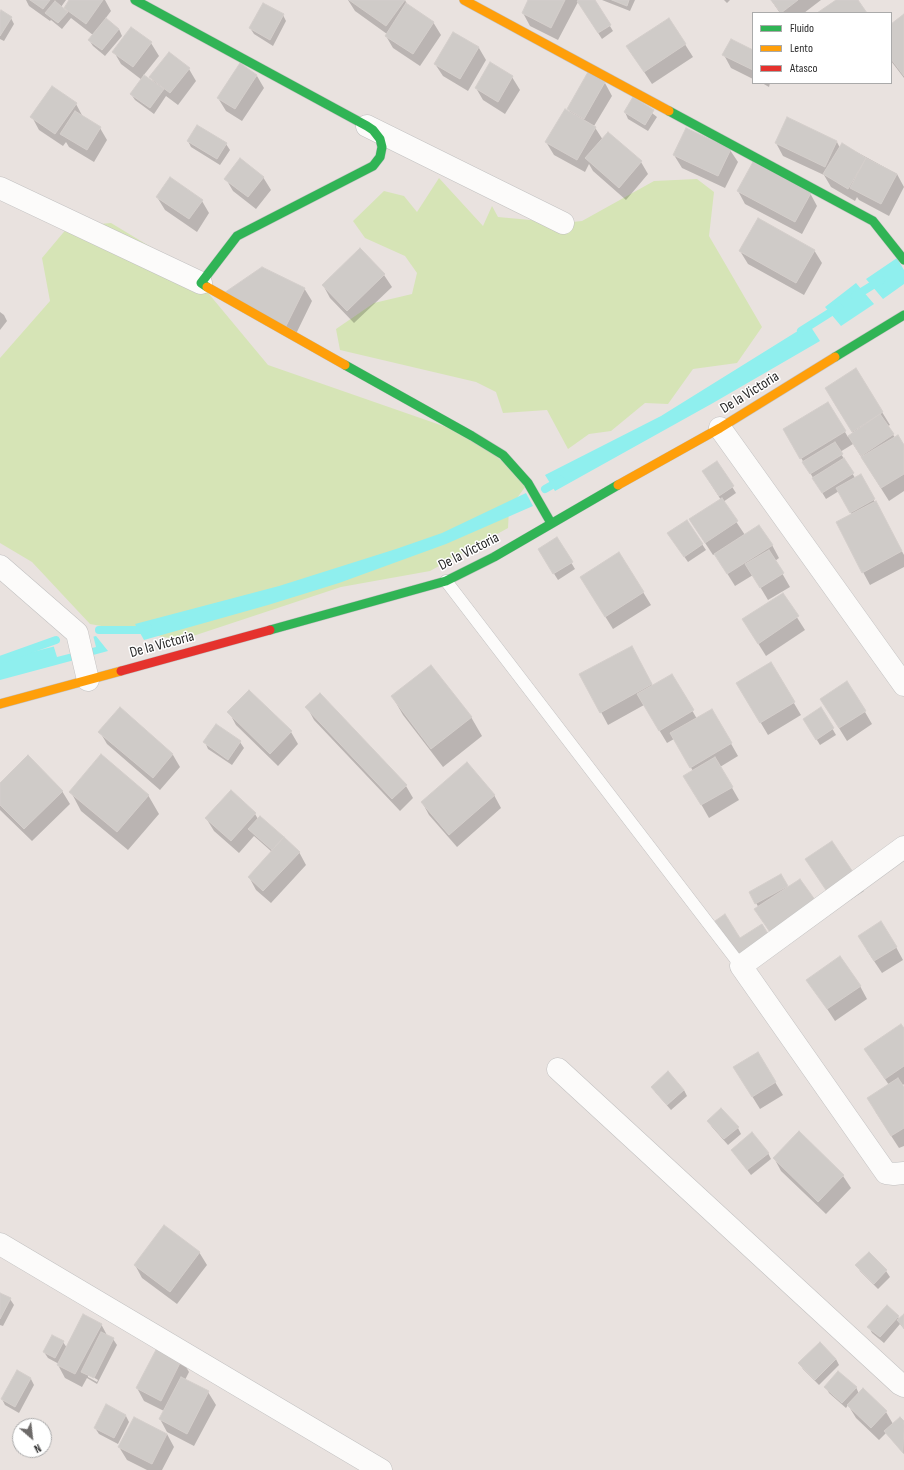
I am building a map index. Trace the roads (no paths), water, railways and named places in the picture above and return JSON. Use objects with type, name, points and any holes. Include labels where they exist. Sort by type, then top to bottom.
[{"type":"street","points":[[135,0],[367,126],[563,223]]},
{"type":"street","points":[[464,0],[873,221],[904,260]]},
{"type":"street","points":[[202,284],[236,236],[373,166],[380,157],[382,147],[380,139],[373,130],[367,126]]},
{"type":"street","points":[[0,188],[202,284],[503,455],[528,483],[552,522]]},
{"type":"street","name":"De la Victoria","points":[[0,704],[446,580],[494,557],[552,522],[720,428],[904,315]]},
{"type":"street","points":[[720,428],[904,685]]},
{"type":"street","points":[[0,566],[77,633],[88,680]]},
{"type":"street","points":[[904,847],[741,966],[886,1173],[904,1173]]},
{"type":"street","points":[[558,1069],[900,1384],[904,1386]]},
{"type":"street","points":[[0,1244],[380,1470]]},
{"type":"lane","points":[[446,580],[741,966]]},
{"type":"water","points":[[897,258],[904,270],[904,284],[883,299],[866,279]]},
{"type":"water","points":[[856,283],[874,304],[841,326],[825,307]]},
{"type":"water","points":[[809,324],[820,341],[713,403],[555,491],[545,475],[661,416]]},
{"type":"water","points":[[526,493],[533,506],[446,544],[339,583],[144,640],[135,624],[279,586],[396,549],[442,533]]},
{"type":"water","points":[[96,636],[108,651],[0,680],[0,660]]},
{"type":"waterway","points":[[855,296],[881,280]]},
{"type":"waterway","points":[[801,331],[839,307]]},
{"type":"waterway","points":[[545,489],[561,480]]},
{"type":"waterway","points":[[99,630],[142,630],[148,628]]},
{"type":"waterway","points":[[0,660],[56,640]]}]
